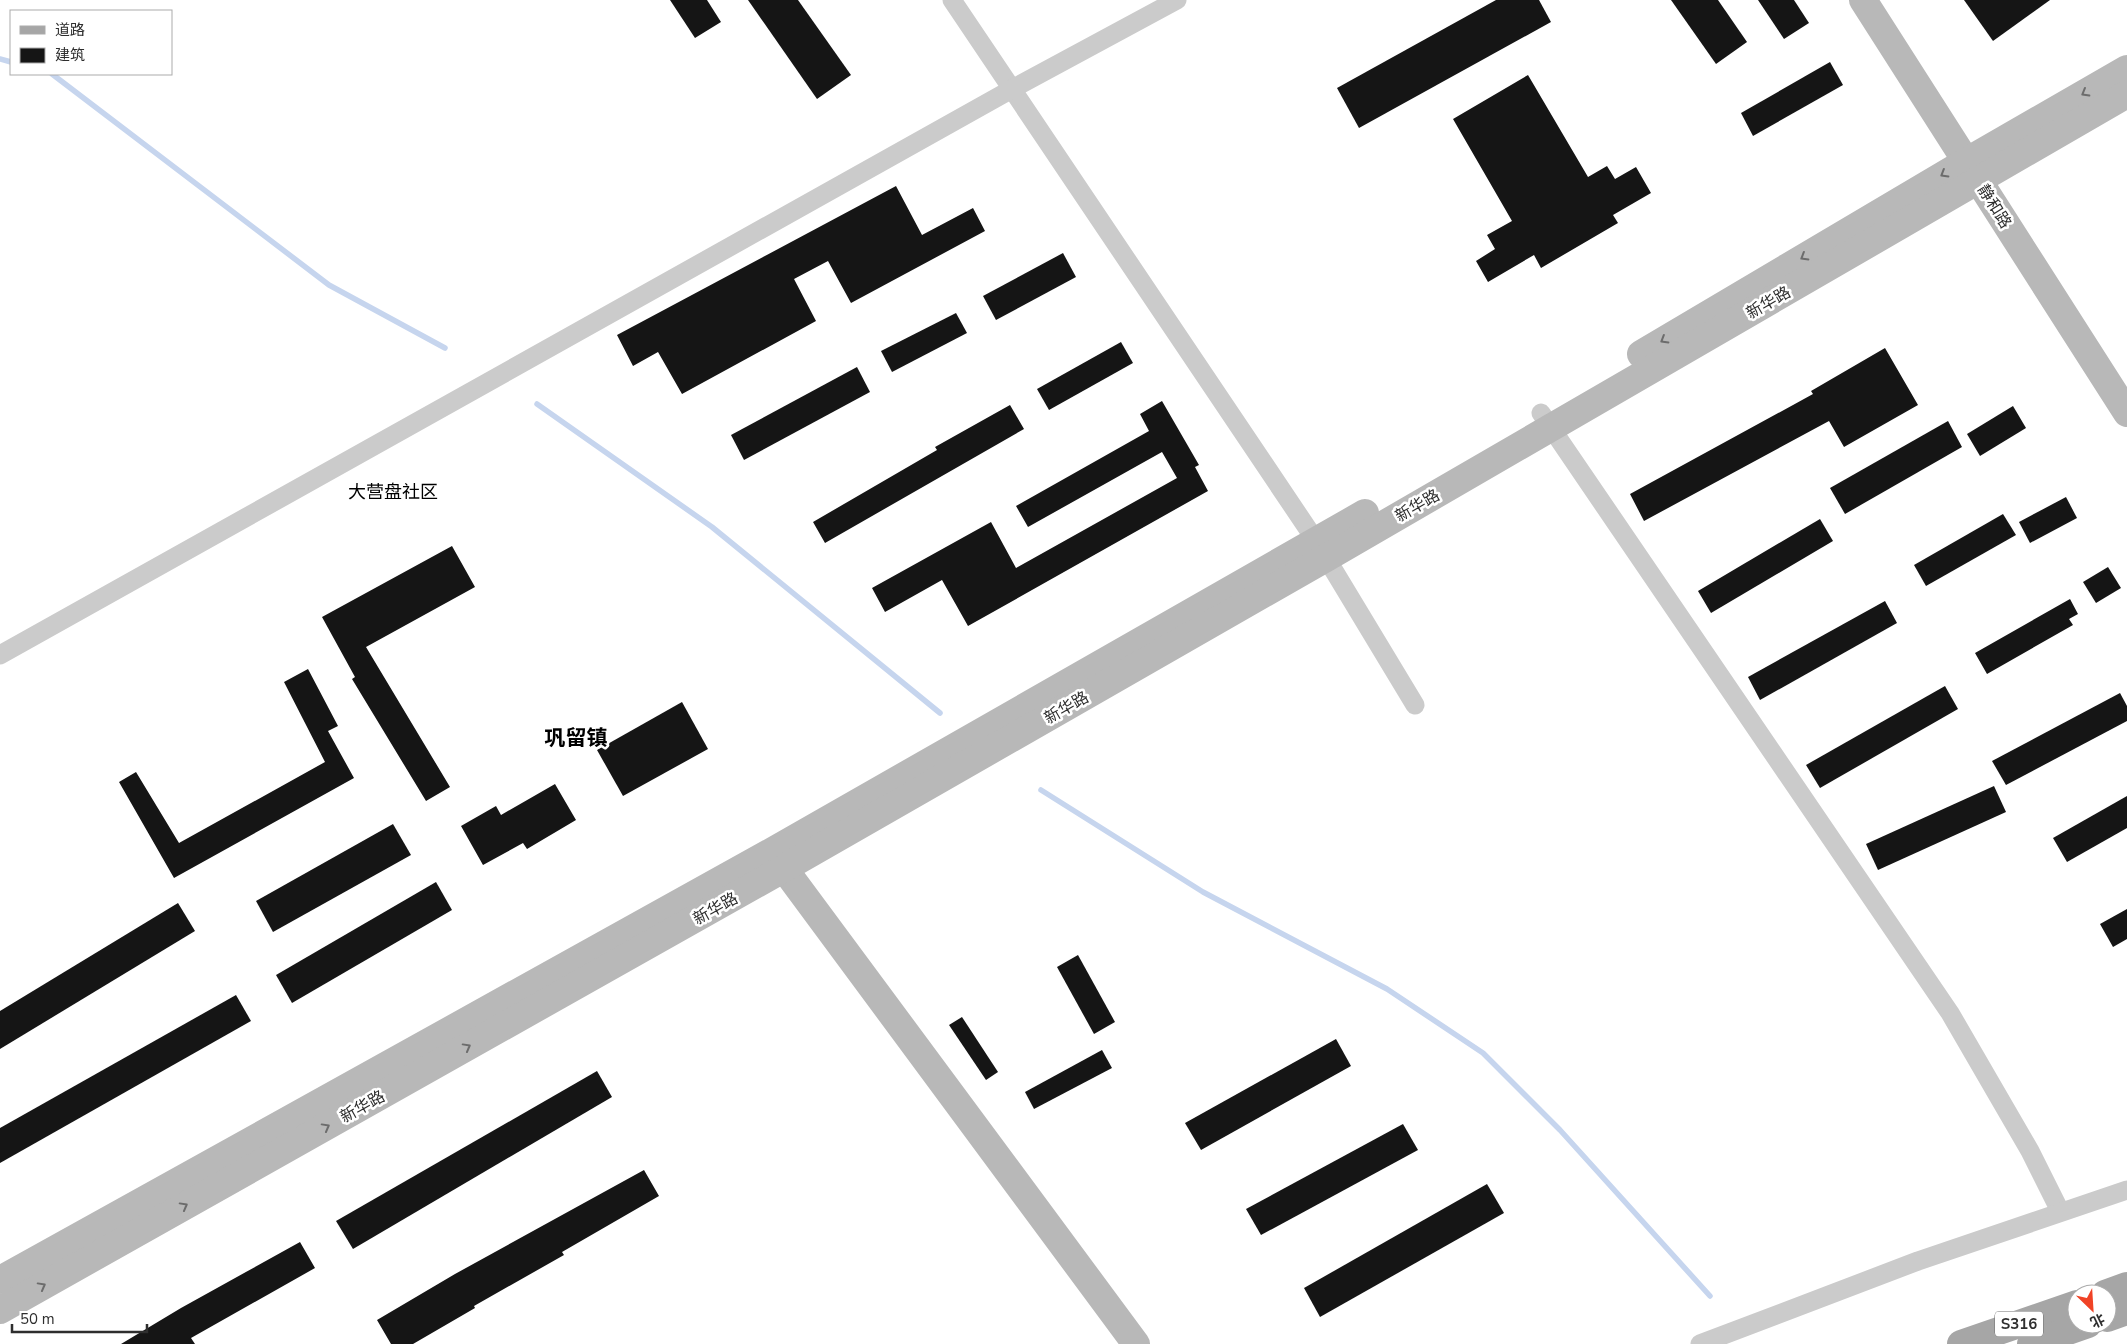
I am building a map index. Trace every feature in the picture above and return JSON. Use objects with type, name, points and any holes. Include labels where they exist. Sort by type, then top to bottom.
[{"type":"main road","name":"静和路","points":[[1863,0],[2127,413]]},
{"type":"main road","name":"新华路","points":[[0,1310],[777,860],[1546,420],[1972,170],[2127,69]]},
{"type":"main road","name":"新华路","points":[[1972,170],[2127,94]]},
{"type":"main road","name":"新华路","points":[[0,1280],[777,860]]},
{"type":"main road","points":[[777,860],[1136,1344]]},
{"type":"main road","name":"S316","points":[[1961,1344],[2067,1307]]},
{"type":"main road","name":"S316","points":[[2031,1344],[2067,1331]]},
{"type":"street","points":[[952,0],[1321,549],[1415,705]]},
{"type":"street","points":[[0,655],[1012,89],[1177,0]]},
{"type":"street","points":[[1546,420],[1950,1013],[2030,1151],[2060,1211]]},
{"type":"street","points":[[1700,1344],[1918,1261],[2060,1211],[2127,1190]]},
{"type":"building","points":[[670,0],[707,0],[721,22],[695,38]]},
{"type":"building","points":[[748,0],[798,0],[851,75],[817,99]]},
{"type":"building","points":[[1496,0],[1539,0],[1551,22],[1359,128],[1337,88]]},
{"type":"building","points":[[1671,0],[1718,0],[1747,42],[1716,64]]},
{"type":"building","points":[[1758,0],[1794,0],[1809,23],[1784,39]]},
{"type":"building","points":[[1964,0],[2050,0],[1993,41]]},
{"type":"building","points":[[1830,62],[1843,85],[1753,136],[1741,113]]},
{"type":"building","points":[[1528,75],[1588,177],[1607,166],[1615,179],[1636,167],[1651,193],[1613,215],[1618,223],[1541,268],[1534,255],[1488,282],[1476,261],[1495,249],[1487,235],[1512,221],[1453,119]]},
{"type":"building","points":[[896,186],[922,235],[973,208],[985,231],[851,303],[828,261],[794,279],[816,321],[682,394],[658,352],[633,366],[617,335]]},
{"type":"building","points":[[1063,253],[1076,277],[996,320],[983,296]]},
{"type":"building","points":[[956,313],[967,333],[892,372],[881,351]]},
{"type":"building","points":[[1121,342],[1133,363],[1049,410],[1037,389]]},
{"type":"building","points":[[1885,348],[1918,405],[1844,447],[1829,421],[1644,521],[1630,494],[1813,394],[1811,391]]},
{"type":"building","points":[[857,367],[870,392],[744,460],[731,435]]},
{"type":"building","points":[[1162,401],[1199,465],[1195,467],[1208,491],[968,626],[942,580],[885,612],[872,588],[991,522],[1016,568],[1177,478],[1162,452],[1028,527],[1016,506],[1149,431],[1140,414]]},
{"type":"building","points":[[1010,405],[1024,429],[825,543],[813,522],[937,450],[935,447]]},
{"type":"building","points":[[2013,406],[2026,428],[1980,456],[1967,434]]},
{"type":"building","points":[[1948,421],[1962,447],[1845,514],[1830,488]]},
{"type":"building","points":[[2066,497],[2077,518],[2030,543],[2019,522]]},
{"type":"building","points":[[2003,514],[2016,535],[1926,586],[1914,565]]},
{"type":"building","points":[[1820,519],[1833,541],[1711,613],[1698,591]]},
{"type":"building","points":[[452,546],[475,587],[366,647],[450,787],[426,801],[352,679],[355,677],[322,617]]},
{"type":"building","points":[[2108,567],[2121,588],[2096,603],[2083,582]]},
{"type":"building","points":[[2070,599],[2078,614],[2069,619],[2073,625],[1987,674],[1975,653]]},
{"type":"building","points":[[1885,601],[1897,623],[1760,700],[1748,677]]},
{"type":"building","points":[[308,669],[338,726],[328,731],[354,778],[174,878],[119,782],[136,772],[179,843],[325,762],[284,682]]},
{"type":"building","points":[[1945,686],[1958,709],[1820,788],[1806,765]]},
{"type":"building","points":[[2120,693],[2127,706],[2127,721],[2006,785],[1992,761]]},
{"type":"building","points":[[682,702],[708,749],[623,796],[597,750]]},
{"type":"building","points":[[555,784],[576,820],[527,849],[523,843],[483,865],[461,826],[496,806],[501,815]]},
{"type":"building","points":[[1994,786],[2006,812],[1878,870],[1866,844]]},
{"type":"building","points":[[2127,796],[2127,828],[2067,862],[2053,838]]},
{"type":"building","points":[[393,824],[411,855],[273,932],[256,901]]},
{"type":"building","points":[[436,882],[452,910],[292,1003],[276,975]]},
{"type":"building","points":[[178,903],[195,931],[0,1049],[0,1011]]},
{"type":"building","points":[[2127,909],[2127,939],[2113,947],[2100,924]]},
{"type":"building","points":[[1078,955],[1115,1022],[1094,1034],[1057,967]]},
{"type":"building","points":[[236,995],[251,1021],[0,1163],[0,1128]]},
{"type":"building","points":[[962,1017],[998,1072],[986,1080],[949,1025]]},
{"type":"building","points":[[1336,1039],[1351,1066],[1201,1150],[1185,1123]]},
{"type":"building","points":[[1102,1050],[1112,1068],[1034,1109],[1025,1092]]},
{"type":"building","points":[[597,1071],[612,1097],[353,1249],[336,1221]]},
{"type":"building","points":[[1403,1124],[1418,1150],[1261,1235],[1246,1209]]},
{"type":"building","points":[[644,1170],[659,1196],[562,1252],[564,1255],[474,1306],[475,1308],[413,1344],[391,1344],[377,1320],[455,1274]]},
{"type":"building","points":[[1487,1184],[1504,1213],[1320,1317],[1304,1288]]},
{"type":"building","points":[[300,1242],[315,1268],[191,1338],[195,1344],[121,1344],[181,1308]]},
{"type":"waterway","points":[[0,59],[10,62]]},
{"type":"waterway","points":[[53,75],[329,285],[445,348]]},
{"type":"waterway","points":[[537,404],[712,527],[940,713]]},
{"type":"waterway","points":[[1041,790],[1203,892],[1387,989],[1483,1053],[1560,1130],[1710,1296]]},
{"type":"district","name":"大营盘社区","points":[[393,492]]},
{"type":"district","name":"巩留镇","points":[[576,738]]}]
